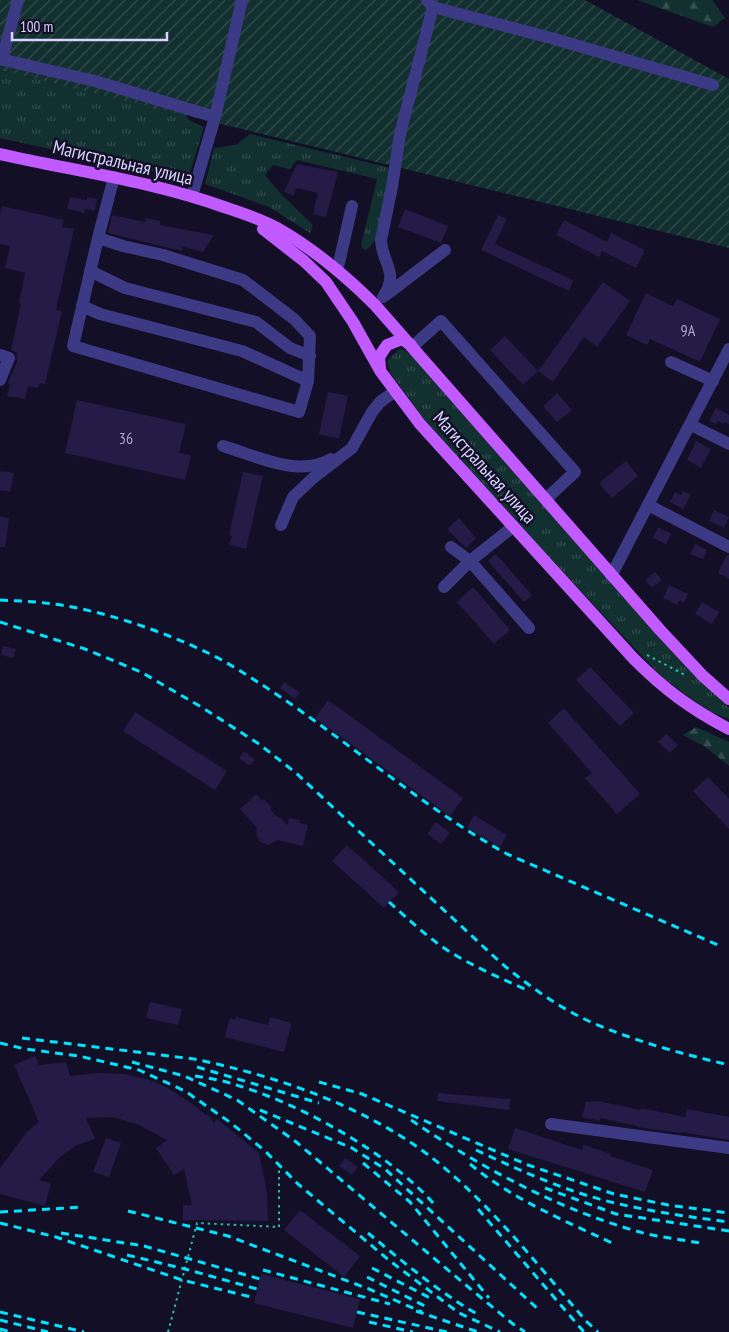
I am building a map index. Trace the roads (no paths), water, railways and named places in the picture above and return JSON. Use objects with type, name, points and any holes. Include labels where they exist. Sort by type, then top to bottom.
[{"type":"main road","name":"Магистральная улица","points":[[0,155],[114,177],[192,196],[275,227],[310,249],[379,301],[413,346],[546,498],[611,576],[682,654],[729,700]]},
{"type":"main road","name":"Магистральная улица","points":[[236,211],[275,237],[304,260],[326,282],[353,322],[394,392],[444,452],[514,526],[634,659],[664,689],[703,716],[729,730]]},
{"type":"main road","points":[[326,282],[336,269]]},
{"type":"main road","points":[[381,372],[378,356],[388,345],[402,339],[413,346]]},
{"type":"street","points":[[18,0],[1,59],[95,80],[215,117]]},
{"type":"street","points":[[192,196],[215,117],[242,0]]},
{"type":"street","points":[[379,301],[391,281],[389,267],[381,249],[381,240],[400,134],[430,3],[713,85]]},
{"type":"street","points":[[98,238],[163,255],[243,280],[294,319],[310,336],[308,380],[299,412],[73,346],[98,238],[114,177]]},
{"type":"street","points":[[336,269],[352,206]]},
{"type":"street","points":[[379,301],[445,250]]},
{"type":"street","points":[[90,271],[125,288],[256,322],[290,348],[310,356]]},
{"type":"street","points":[[82,306],[100,314],[242,351],[308,380]]},
{"type":"street","points":[[413,346],[442,322],[575,472],[546,498]]},
{"type":"street","points":[[611,576],[729,349]]},
{"type":"street","points":[[0,355],[8,358],[0,380]]},
{"type":"street","points":[[671,362],[713,381]]},
{"type":"street","points":[[280,525],[293,497],[313,478],[352,448],[372,412],[380,402],[394,392]]},
{"type":"street","points":[[691,425],[729,444]]},
{"type":"street","points":[[223,446],[287,466],[308,467],[325,462],[352,448]]},
{"type":"street","points":[[648,505],[729,547]]},
{"type":"street","points":[[444,587],[470,562],[514,526]]},
{"type":"street","points":[[451,547],[470,562],[529,628]]},
{"type":"street","points":[[551,1124],[729,1148]]},
{"type":"railway","points":[[0,600],[65,606],[107,615],[150,629],[208,653],[231,665],[297,708],[445,816],[507,854],[718,945]]},
{"type":"railway","points":[[0,622],[85,649],[141,672],[203,708],[259,744],[296,773],[501,963],[556,1003],[580,1017],[626,1036],[677,1052],[729,1065]]},
{"type":"railway","points":[[389,902],[424,933],[447,950],[476,967],[527,990]]},
{"type":"railway","points":[[22,1038],[194,1059],[261,1076],[295,1087],[361,1114],[421,1150],[467,1188],[502,1224],[586,1321],[598,1332]]},
{"type":"railway","points":[[0,1043],[25,1049],[79,1056],[139,1070],[185,1091],[231,1123],[265,1151],[298,1184],[390,1261],[459,1313],[500,1332]]},
{"type":"railway","points":[[132,1062],[184,1076],[237,1100],[295,1141],[467,1286],[525,1332]]},
{"type":"railway","points":[[197,1067],[319,1103]]},
{"type":"railway","points":[[195,1076],[224,1081],[259,1092],[313,1117],[368,1148],[415,1185],[434,1204]]},
{"type":"railway","points":[[319,1082],[362,1094],[528,1165],[614,1194],[668,1205],[729,1213]]},
{"type":"railway","points":[[260,1110],[352,1148],[385,1169],[539,1310]]},
{"type":"railway","points":[[411,1120],[491,1170],[577,1211],[644,1233],[700,1243]]},
{"type":"railway","points":[[476,1150],[510,1166],[579,1193],[658,1212],[729,1222]]},
{"type":"railway","points":[[363,1163],[410,1202],[489,1298]]},
{"type":"railway","points":[[470,1164],[520,1198],[612,1243]]},
{"type":"railway","points":[[545,1188],[616,1214],[729,1231]]},
{"type":"railway","points":[[0,1212],[83,1207]]},
{"type":"railway","points":[[478,1209],[584,1332]]},
{"type":"railway","points":[[128,1211],[228,1236],[369,1289],[422,1312]]},
{"type":"railway","points":[[0,1223],[56,1237],[182,1280],[255,1298]]},
{"type":"railway","points":[[61,1233],[144,1246],[260,1279]]},
{"type":"railway","points":[[368,1233],[436,1287],[479,1315]]},
{"type":"railway","points":[[127,1255],[257,1289]]},
{"type":"railway","points":[[372,1268],[432,1299]]},
{"type":"railway","points":[[263,1270],[390,1304]]},
{"type":"railway","points":[[367,1277],[427,1307]]},
{"type":"railway","points":[[416,1311],[478,1332]]},
{"type":"railway","points":[[0,1312],[84,1332]]},
{"type":"railway","points":[[357,1312],[447,1332]]},
{"type":"railway","points":[[0,1320],[48,1332]]},
{"type":"railway","points":[[369,1322],[413,1332]]},
{"type":"railway","points":[[0,1329],[11,1332]]}]
